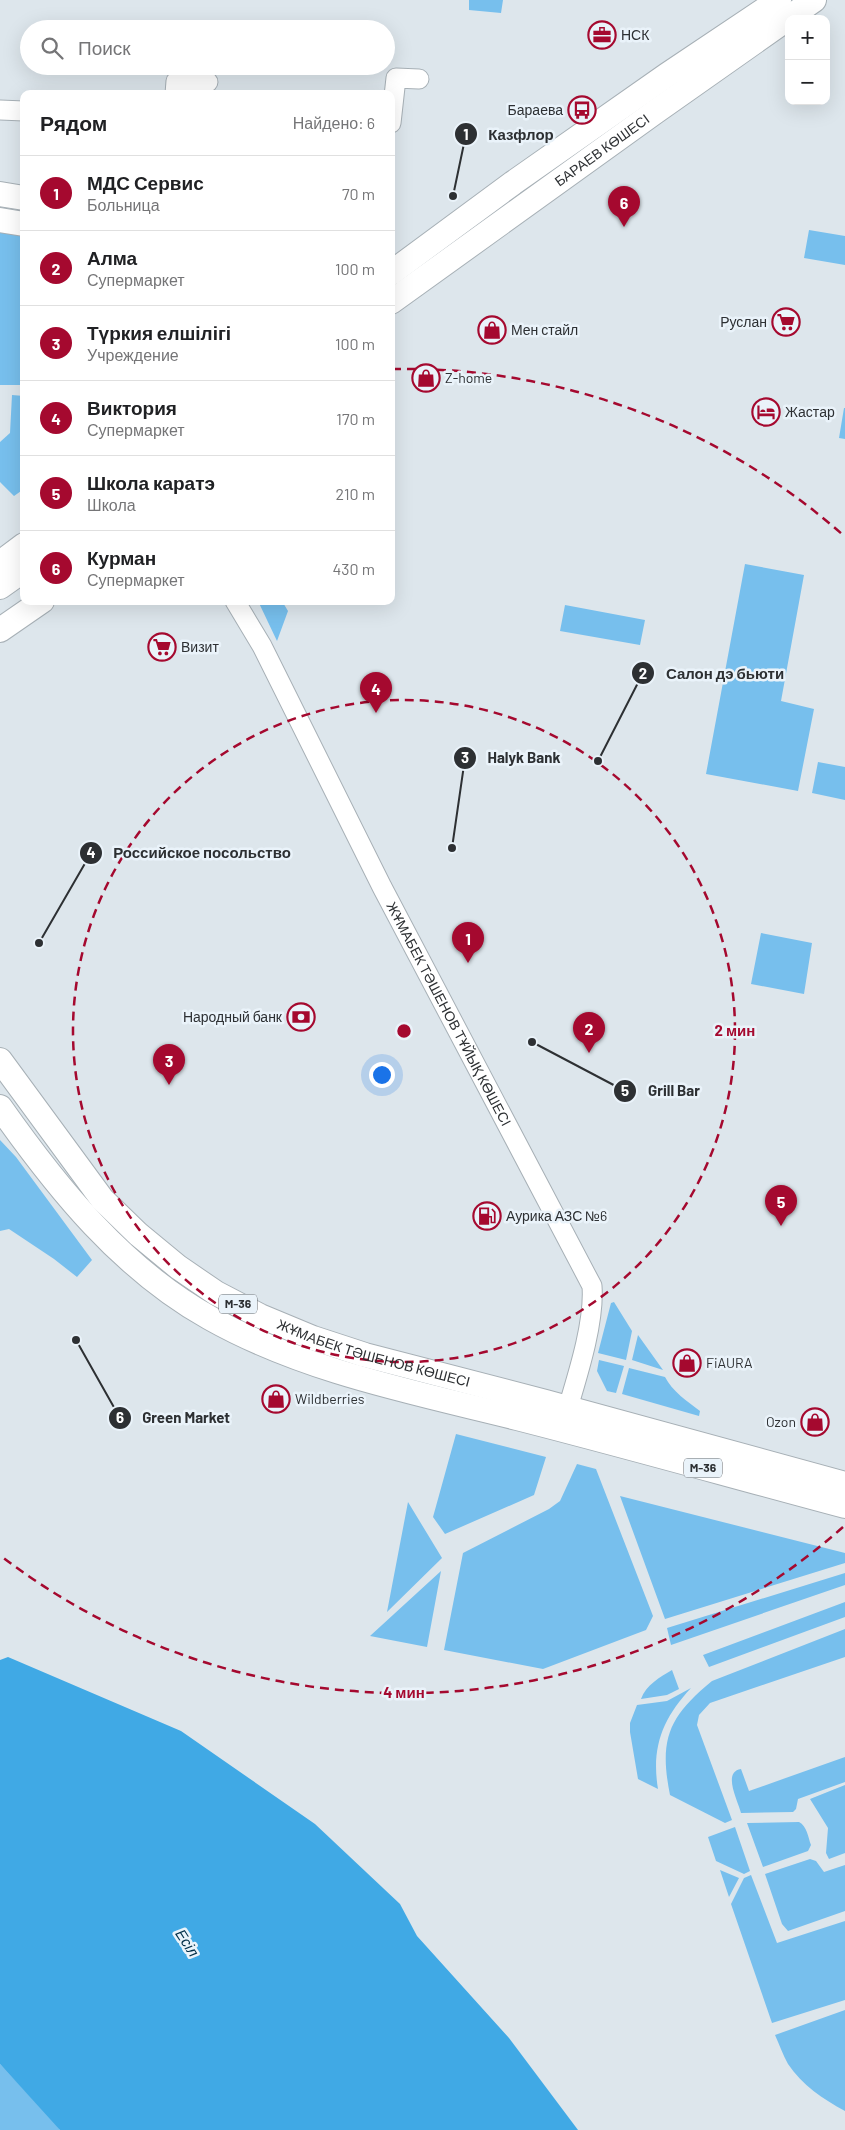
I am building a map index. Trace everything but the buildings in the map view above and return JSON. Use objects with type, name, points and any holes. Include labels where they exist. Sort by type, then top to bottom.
[{"type":"main road","name":"БАРАЕВ КӨШЕСІ","points":[[395,270],[666,75],[775,7],[814,0]]},
{"type":"main road","name":"БАРАЕВ КӨШЕСІ","points":[[395,300],[480,237],[775,7]]},
{"type":"main road","points":[[0,194],[20,197]]},
{"type":"main road","points":[[0,208],[20,211]]},
{"type":"main road","points":[[467,217],[480,237]]},
{"type":"main road","points":[[0,220],[20,223]]},
{"type":"main road","points":[[0,587],[17,569]]},
{"type":"main road","points":[[0,630],[36,605]]},
{"type":"main road","name":"ЖҰМАБЕК ТӘШЕНОВ КӨШЕСІ","points":[[0,1060],[102,1199],[138,1234],[178,1267],[216,1293],[260,1316],[322,1341],[564,1419],[845,1506]]},
{"type":"main road","name":"ЖҰМАБЕК ТӘШЕНОВ КӨШЕСІ","points":[[0,1107],[49,1175],[84,1216],[115,1247],[167,1290],[209,1318],[250,1339],[304,1361],[358,1378],[564,1419],[845,1484]]},
{"type":"main road","points":[[0,1128],[62,1205],[115,1247]]},
{"type":"street","points":[[395,90],[396,78],[419,79]]},
{"type":"street","points":[[175,90],[176,81],[208,82]]},
{"type":"street","points":[[0,110],[20,111]]},
{"type":"street","name":"ЖҰМАБЕК ТӘШЕНОВ ТҰЙЫҚ КӨШЕСІ","points":[[239,605],[462,1041],[592,1286],[594,1302],[591,1320],[564,1419]]},
{"type":"shaded area","points":[[469,0],[503,0],[501,13],[469,10]]},
{"type":"shaded area","points":[[809,230],[845,236],[845,265],[804,258]]},
{"type":"shaded area","points":[[0,231],[20,234],[20,385],[0,385]]},
{"type":"shaded area","points":[[12,395],[20,396],[20,492],[14,496],[0,482],[0,442],[10,433]]},
{"type":"shaded area","points":[[845,408],[845,439],[839,438]]},
{"type":"shaded area","points":[[745,564],[804,575],[781,701],[814,709],[798,791],[706,774]]},
{"type":"shaded area","points":[[260,605],[284,605],[288,611],[277,641]]},
{"type":"shaded area","points":[[565,605],[645,620],[640,645],[560,631]]},
{"type":"shaded area","points":[[818,762],[845,767],[845,800],[812,793]]},
{"type":"shaded area","points":[[761,933],[812,943],[804,994],[751,984]]},
{"type":"shaded area","points":[[0,1140],[16,1157],[92,1260],[77,1277],[9,1229],[0,1231]]},
{"type":"shaded area","points":[[614,1302],[632,1331],[626,1360],[598,1353],[611,1303]]},
{"type":"shaded area","points":[[638,1335],[663,1370],[632,1360]]},
{"type":"shaded area","points":[[599,1360],[624,1366],[616,1393],[607,1391],[597,1371]]},
{"type":"shaded area","points":[[629,1368],[665,1377],[676,1392],[700,1411],[699,1416],[622,1394]]},
{"type":"shaded area","points":[[456,1434],[546,1457],[534,1495],[445,1534],[433,1517]]},
{"type":"shaded area","points":[[577,1464],[596,1469],[653,1616],[646,1630],[543,1669],[444,1650],[463,1553],[549,1509],[560,1501]]},
{"type":"shaded area","points":[[620,1496],[845,1553],[845,1563],[665,1619]]},
{"type":"shaded area","points":[[408,1502],[442,1558],[387,1612]]},
{"type":"shaded area","points":[[441,1571],[427,1647],[370,1636]]},
{"type":"shaded area","points":[[845,1573],[845,1585],[671,1645],[667,1628]]},
{"type":"shaded area","points":[[845,1602],[845,1617],[709,1667],[703,1655]]},
{"type":"shaded area","points":[[845,1629],[845,1657],[710,1703],[699,1715],[697,1725],[732,1820],[725,1823],[670,1795],[666,1759],[670,1731],[676,1718],[697,1694],[712,1681]]},
{"type":"shaded area","points":[[672,1670],[679,1689],[667,1695],[641,1699],[650,1686]]},
{"type":"shaded area","points":[[691,1688],[673,1711],[661,1734],[656,1760],[658,1789],[638,1779],[630,1723],[637,1705],[667,1701]]},
{"type":"shaded area","points":[[845,1757],[845,1782],[798,1799],[796,1809],[793,1812],[741,1813],[732,1781],[735,1771],[741,1769],[749,1791]]},
{"type":"shaded area","points":[[845,1785],[845,1853],[829,1859],[826,1853],[828,1828],[810,1799]]},
{"type":"shaded area","points":[[799,1822],[804,1826],[808,1835],[811,1845],[808,1851],[763,1867],[747,1823]]},
{"type":"shaded area","points":[[735,1827],[750,1871],[744,1874],[716,1861],[708,1837]]},
{"type":"shaded area","points":[[810,1859],[816,1861],[824,1872],[845,1865],[845,1911],[788,1931],[782,1924],[765,1874]]},
{"type":"shaded area","points":[[720,1870],[739,1878],[729,1897]]},
{"type":"shaded area","points":[[751,1875],[777,1943],[845,1921],[845,2000],[772,2023],[731,1904],[744,1878]]},
{"type":"shaded area","points":[[845,2010],[845,2111],[821,2096],[800,2079],[788,2064],[775,2035]]},
{"type":"shaded area","points":[[0,2064],[57,2125],[60,2130],[0,2130]]},
{"type":"water","name":"Есіл","points":[[8,1657],[181,1731],[315,1824],[400,1904],[417,1936],[509,2038],[578,2130],[60,2130],[0,2064],[0,1660]]},
{"type":"place","name":"НСК","points":[[602,35]]},
{"type":"place","name":"Бараева","points":[[582,110]]},
{"type":"place","name":"Казфлор","points":[[453,196]]},
{"type":"place","name":"Курман","points":[[624,227]]},
{"type":"place","name":"Руслан","points":[[786,322]]},
{"type":"place","name":"Мен стайл","points":[[492,330]]},
{"type":"place","name":"Z-home","points":[[426,378]]},
{"type":"place","name":"Жастар","points":[[766,412]]},
{"type":"place","name":"Визит","points":[[162,647]]},
{"type":"place","name":"Виктория","points":[[376,713]]},
{"type":"place","name":"Салон дэ бьюти","points":[[598,761]]},
{"type":"place","name":"Halyk Bank","points":[[452,848]]},
{"type":"place","name":"Российское посольство","points":[[39,943]]},
{"type":"place","name":"МДС Сервис","points":[[468,963]]},
{"type":"place","name":"Народный банк","points":[[301,1017]]},
{"type":"place","name":"Grill Bar","points":[[532,1042]]},
{"type":"place","name":"Алма","points":[[589,1053]]},
{"type":"place","name":"Түркия елшілігі","points":[[169,1085]]},
{"type":"place","name":"Аурика АЗС №6","points":[[487,1216]]},
{"type":"place","name":"Школа каратэ","points":[[781,1226]]},
{"type":"place","name":"Green Market","points":[[76,1340]]},
{"type":"place","name":"FiAURA","points":[[687,1363]]},
{"type":"place","name":"Wildberries","points":[[276,1399]]},
{"type":"place","name":"Ozon","points":[[815,1422]]}]
